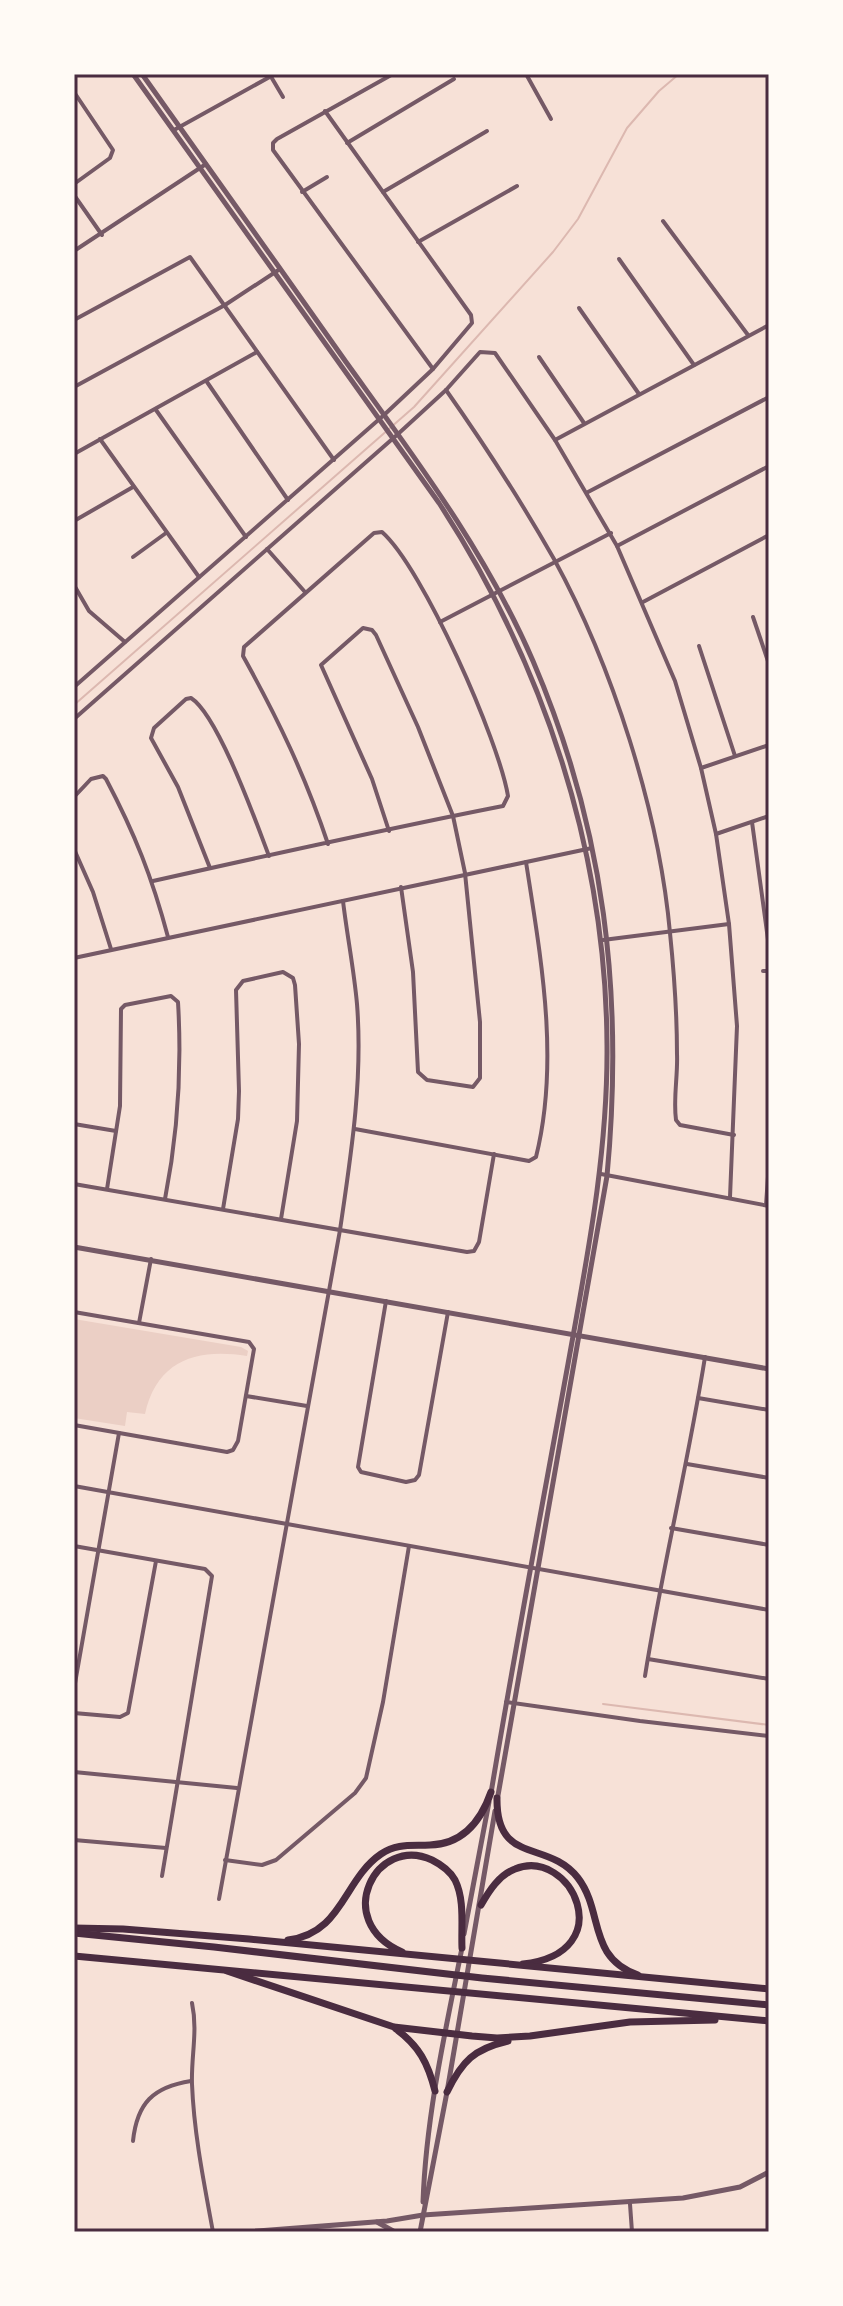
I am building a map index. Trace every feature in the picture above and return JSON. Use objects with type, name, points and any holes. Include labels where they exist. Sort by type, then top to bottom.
[{"type":"highway","points":[[270,1942],[300,1938],[320,1929],[383,1852],[404,1845],[441,1844],[461,1836],[478,1822],[494,1795]]},
{"type":"highway","points":[[494,1795],[498,1823],[504,1834],[574,1873],[586,1892],[605,1950],[624,1968],[647,1978]]},
{"type":"highway","points":[[411,1956],[378,1938],[371,1929],[365,1907],[373,1877],[391,1860],[403,1857],[425,1857],[443,1866],[455,1879],[460,1898],[462,1948]]},
{"type":"highway","points":[[481,1905],[497,1882],[525,1866],[544,1869],[562,1878],[578,1902],[580,1914],[575,1935],[560,1953],[540,1962],[498,1964]]},
{"type":"highway","points":[[74,1931],[123,1929],[769,1989]]},
{"type":"highway","points":[[74,1931],[482,1978],[769,2005]]},
{"type":"highway","points":[[74,1956],[769,2021]]},
{"type":"highway","points":[[221,1968],[239,1977],[394,2027],[497,2038],[630,2022],[738,2018]]},
{"type":"highway","points":[[394,2027],[418,2048],[430,2070],[435,2091]]},
{"type":"highway","points":[[447,2092],[459,2069],[474,2054],[496,2044],[530,2036]]},
{"type":"street","points":[[133,74],[177,128]]},
{"type":"street","points":[[142,74],[277,271],[468,536],[533,660],[558,725],[589,848],[604,940],[615,1060],[604,1175],[535,1569],[516,1704],[445,2032],[424,2168],[423,2215]]},
{"type":"street","points":[[393,74],[273,143],[273,150],[433,369]]},
{"type":"street","points":[[526,74],[551,119]]},
{"type":"street","points":[[177,128],[272,75],[283,97]]},
{"type":"street","points":[[347,143],[454,79]]},
{"type":"street","points":[[74,92],[113,150],[111,155],[74,184]]},
{"type":"street","points":[[74,687],[382,418],[433,369],[472,323],[471,315],[325,111]]},
{"type":"street","points":[[383,192],[487,131]]},
{"type":"street","points":[[74,251],[203,166]]},
{"type":"street","points":[[302,192],[327,177]]},
{"type":"street","points":[[418,242],[517,186]]},
{"type":"street","points":[[74,195],[102,235]]},
{"type":"street","points":[[663,221],[748,335]]},
{"type":"street","points":[[74,320],[190,257],[334,460]]},
{"type":"street","points":[[619,259],[694,365]]},
{"type":"street","points":[[74,387],[225,305],[277,271]]},
{"type":"street","points":[[579,308],[639,394]]},
{"type":"street","points":[[555,440],[769,325]]},
{"type":"street","points":[[74,454],[258,352]]},
{"type":"street","points":[[74,719],[446,390],[480,352],[498,356],[555,440],[611,533],[675,681],[701,768],[716,834],[729,924],[737,1026],[730,1197]]},
{"type":"street","points":[[539,357],[584,423]]},
{"type":"street","points":[[207,382],[288,500]]},
{"type":"street","points":[[446,390],[555,562],[593,643],[633,756],[657,849],[670,932],[677,1054],[676,1120],[680,1125],[734,1135]]},
{"type":"street","points":[[588,492],[769,397]]},
{"type":"street","points":[[156,410],[246,537]]},
{"type":"street","points":[[100,439],[200,578]]},
{"type":"street","points":[[617,546],[769,466]]},
{"type":"street","points":[[74,521],[133,487]]},
{"type":"street","points":[[153,881],[210,868],[328,844],[503,806],[508,796],[506,781],[480,712],[440,622],[415,577],[382,532],[374,533],[244,647],[243,656],[281,724],[315,804],[328,844]]},
{"type":"street","points":[[133,557],[166,533]]},
{"type":"street","points":[[440,622],[611,533]]},
{"type":"street","points":[[643,602],[769,535]]},
{"type":"street","points":[[267,549],[305,592]]},
{"type":"street","points":[[74,585],[89,611],[125,642]]},
{"type":"street","points":[[753,617],[769,664]]},
{"type":"street","points":[[389,831],[366,764],[321,665],[359,629],[367,628],[376,635],[418,727],[453,816],[465,873],[477,993],[480,1078],[473,1087],[427,1080],[418,1072],[413,972],[401,887]]},
{"type":"street","points":[[699,646],[735,756]]},
{"type":"street","points":[[74,677],[80,682]]},
{"type":"street","points":[[210,868],[178,787],[151,738],[154,728],[186,699],[191,698],[199,705],[226,751],[269,856]]},
{"type":"street","points":[[701,768],[769,745]]},
{"type":"street","points":[[74,797],[91,779],[99,776],[106,779],[135,834],[153,881],[168,937]]},
{"type":"street","points":[[716,834],[769,816]]},
{"type":"street","points":[[752,822],[769,947]]},
{"type":"street","points":[[74,958],[589,848]]},
{"type":"street","points":[[74,849],[93,892],[111,949]]},
{"type":"street","points":[[355,1129],[529,1161],[536,1157],[548,1084],[544,994],[526,861]]},
{"type":"street","points":[[219,1899],[340,1230],[355,1129],[357,1005],[343,901]]},
{"type":"street","points":[[604,940],[729,924]]},
{"type":"street","points":[[223,1209],[238,1119],[237,986],[243,981],[283,972],[293,978],[295,985],[299,1044],[297,1121],[281,1219]]},
{"type":"street","points":[[107,1189],[121,1081],[121,1009],[125,1005],[171,996],[178,1002],[180,1090],[165,1199]]},
{"type":"street","points":[[74,1124],[116,1131]]},
{"type":"street","points":[[74,1184],[467,1252],[474,1251],[479,1242],[494,1154]]},
{"type":"street","points":[[604,1175],[768,1206],[769,1163]]},
{"type":"street","points":[[74,1247],[769,1369]]},
{"type":"street","points":[[139,1323],[151,1259]]},
{"type":"street","points":[[386,1301],[358,1467],[361,1472],[406,1482],[415,1480],[419,1475],[448,1312]]},
{"type":"street","points":[[74,1312],[249,1342],[254,1349],[238,1441],[233,1450],[227,1452],[74,1425]]},
{"type":"street","points":[[645,1676],[705,1357]]},
{"type":"street","points":[[246,1396],[307,1406]]},
{"type":"street","points":[[698,1398],[769,1410]]},
{"type":"street","points":[[74,1689],[119,1433]]},
{"type":"street","points":[[687,1464],[769,1478]]},
{"type":"street","points":[[74,1486],[769,1610]]},
{"type":"street","points":[[671,1528],[769,1545]]},
{"type":"street","points":[[74,1546],[205,1569],[212,1576],[162,1876]]},
{"type":"street","points":[[225,1860],[262,1865],[276,1860],[355,1793],[366,1778],[383,1702],[409,1546]]},
{"type":"street","points":[[74,1713],[120,1717],[128,1713],[156,1561]]},
{"type":"street","points":[[420,2232],[481,1905],[506,1702],[535,1569]]},
{"type":"street","points":[[648,1659],[769,1679]]},
{"type":"street","points":[[506,1702],[769,1736]]},
{"type":"street","points":[[74,1772],[237,1788]]},
{"type":"street","points":[[74,1840],[166,1848]]},
{"type":"street","points":[[192,2003],[196,2023],[192,2081],[196,2134],[213,2232]]},
{"type":"street","points":[[133,2141],[135,2123],[145,2103],[172,2084],[192,2081]]},
{"type":"street","points":[[246,2232],[376,2222],[423,2215],[630,2204],[683,2198],[740,2187],[769,2172]]},
{"type":"street","points":[[630,2204],[632,2232]]},
{"type":"street","points":[[376,2222],[395,2232]]},
{"type":"shaded area","points":[[74,1319],[241,1347],[248,1351],[247,1356],[212,1354],[182,1362],[159,1381],[145,1414],[127,1412],[125,1426],[74,1418]]},
{"type":"waterway","points":[[74,705],[414,407],[553,252],[578,219],[627,128],[659,91],[679,74]]},
{"type":"waterway","points":[[603,1704],[769,1725]]}]
